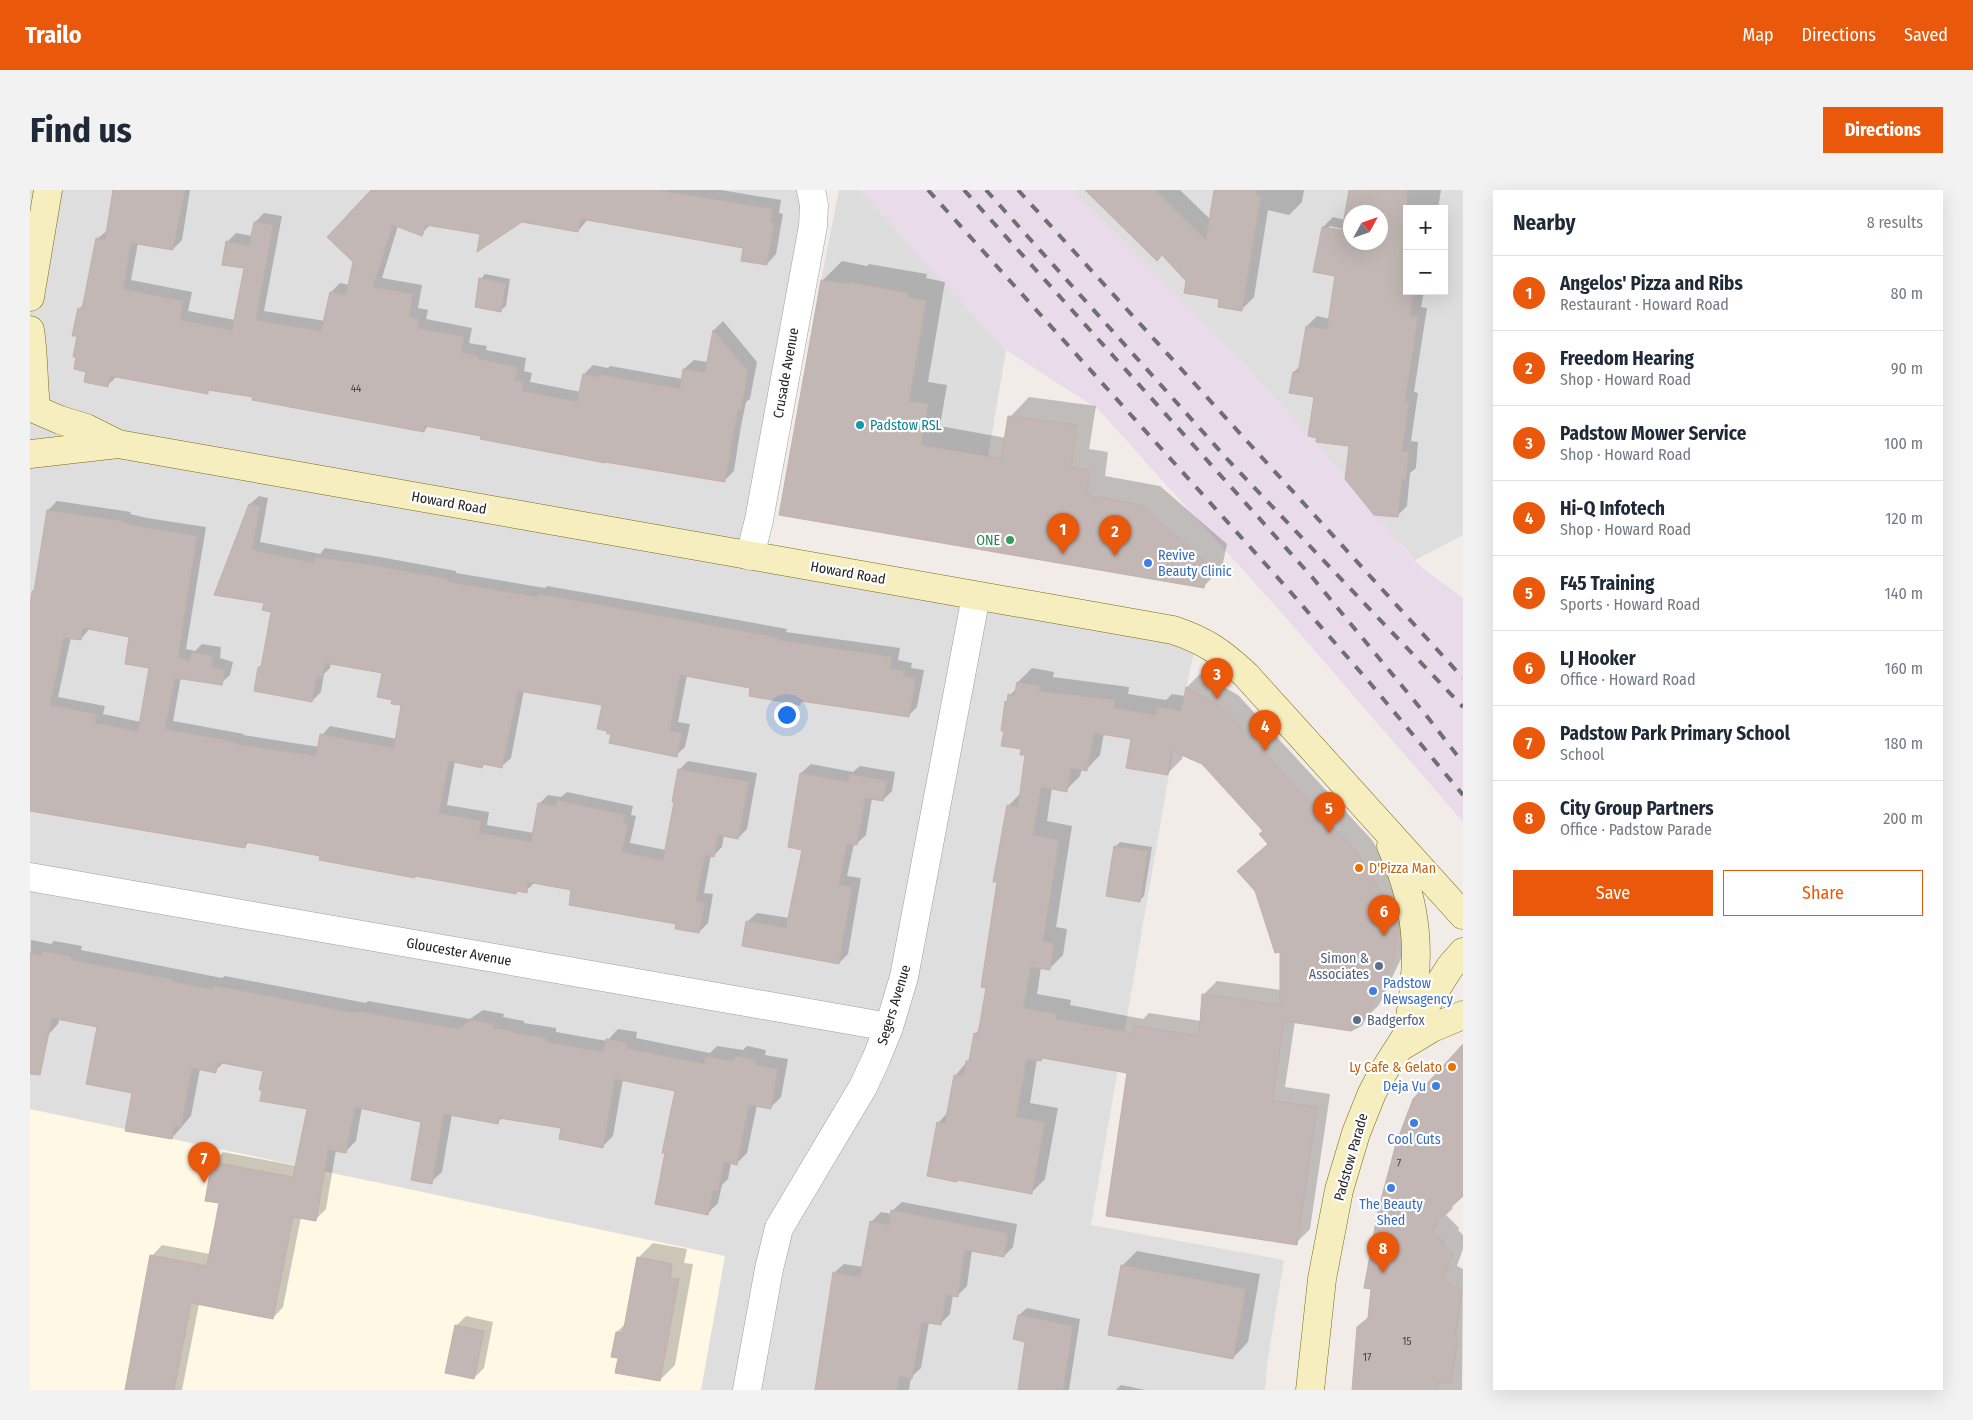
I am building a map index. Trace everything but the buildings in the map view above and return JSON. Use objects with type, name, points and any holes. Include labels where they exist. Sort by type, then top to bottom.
[{"type":"street","points":[[30,297],[48,190]]},
{"type":"street","name":"Crusade Avenue","points":[[750,556],[759,520],[813,226],[814,205],[811,190]]},
{"type":"street","points":[[30,330],[33,350],[35,406],[42,423],[36,446],[30,453]]},
{"type":"street","name":"Howard Road","points":[[35,406],[60,420],[86,428],[118,444]]},
{"type":"street","name":"Howard Road","points":[[30,453],[118,444],[1173,630],[1197,638],[1215,648],[1246,675],[1463,915]]},
{"type":"street","name":"Segers Avenue","points":[[747,1390],[769,1269],[779,1228],[863,1087],[889,1027],[904,977],[976,596]]},
{"type":"street","points":[[1381,824],[1408,887],[1413,911],[1416,954],[1415,978],[1402,1040]]},
{"type":"street","name":"Gloucester Avenue","points":[[30,877],[889,1027]]},
{"type":"street","name":"Padstow Parade","points":[[1310,1390],[1321,1288],[1339,1190],[1363,1112],[1402,1040],[1450,967],[1463,952]]},
{"type":"street","points":[[1402,1040],[1463,1015]]},
{"type":"shaded area","points":[[30,190],[816,190],[751,556],[1197,638],[1173,751],[1091,1225],[1284,1260],[1267,1365],[1265,1390],[30,1390]]},
{"type":"shaded area","points":[[839,190],[860,190],[1006,350],[988,457],[921,445],[928,404],[909,401],[926,301],[907,297],[908,293],[849,282],[849,284],[821,280]]},
{"type":"shaded area","points":[[860,190],[1072,190],[1237,356],[1343,474],[1406,551],[1422,568],[1463,598],[1463,822],[1288,620],[1098,409],[1006,350]]},
{"type":"shaded area","points":[[1072,190],[1463,190],[1463,535],[1415,560],[1343,474],[1237,356]]},
{"type":"shaded area","points":[[30,1109],[725,1256],[701,1390],[30,1390]]},
{"type":"railway","points":[[928,190],[1287,588],[1370,683],[1463,795]]},
{"type":"railway","points":[[964,190],[1312,577],[1426,715],[1463,763]]},
{"type":"railway","points":[[986,190],[1229,461],[1463,707]]},
{"type":"railway","points":[[1018,190],[1463,678]]},
{"type":"place","name":"Padstow RSL","points":[[860,425]]},
{"type":"place","name":"ONE","points":[[1010,540]]},
{"type":"place","name":"Angelos' Pizza and Ribs","points":[[1063,554]]},
{"type":"place","name":"Freedom Hearing","points":[[1115,556]]},
{"type":"place","name":"Revive Beauty Clinic","points":[[1148,563]]},
{"type":"place","name":"Padstow Mower Service","points":[[1217,699]]},
{"type":"place","name":"Hi-Q Infotech","points":[[1265,751]]},
{"type":"place","name":"F45 Training","points":[[1329,833]]},
{"type":"place","name":"D'Pizza Man","points":[[1359,868]]},
{"type":"place","name":"LJ Hooker","points":[[1384,936]]},
{"type":"place","name":"Simon & Associates","points":[[1379,966]]},
{"type":"place","name":"Padstow Newsagency","points":[[1373,991]]},
{"type":"place","name":"Badgerfox","points":[[1357,1020]]},
{"type":"place","name":"Ly Cafe & Gelato","points":[[1452,1067]]},
{"type":"place","name":"Deja Vu","points":[[1436,1086]]},
{"type":"place","name":"Cool Cuts","points":[[1414,1123]]},
{"type":"place","name":"Padstow Park Primary School","points":[[204,1183]]},
{"type":"place","name":"The Beauty Shed","points":[[1391,1188]]},
{"type":"place","name":"City Group Partners","points":[[1383,1273]]}]
